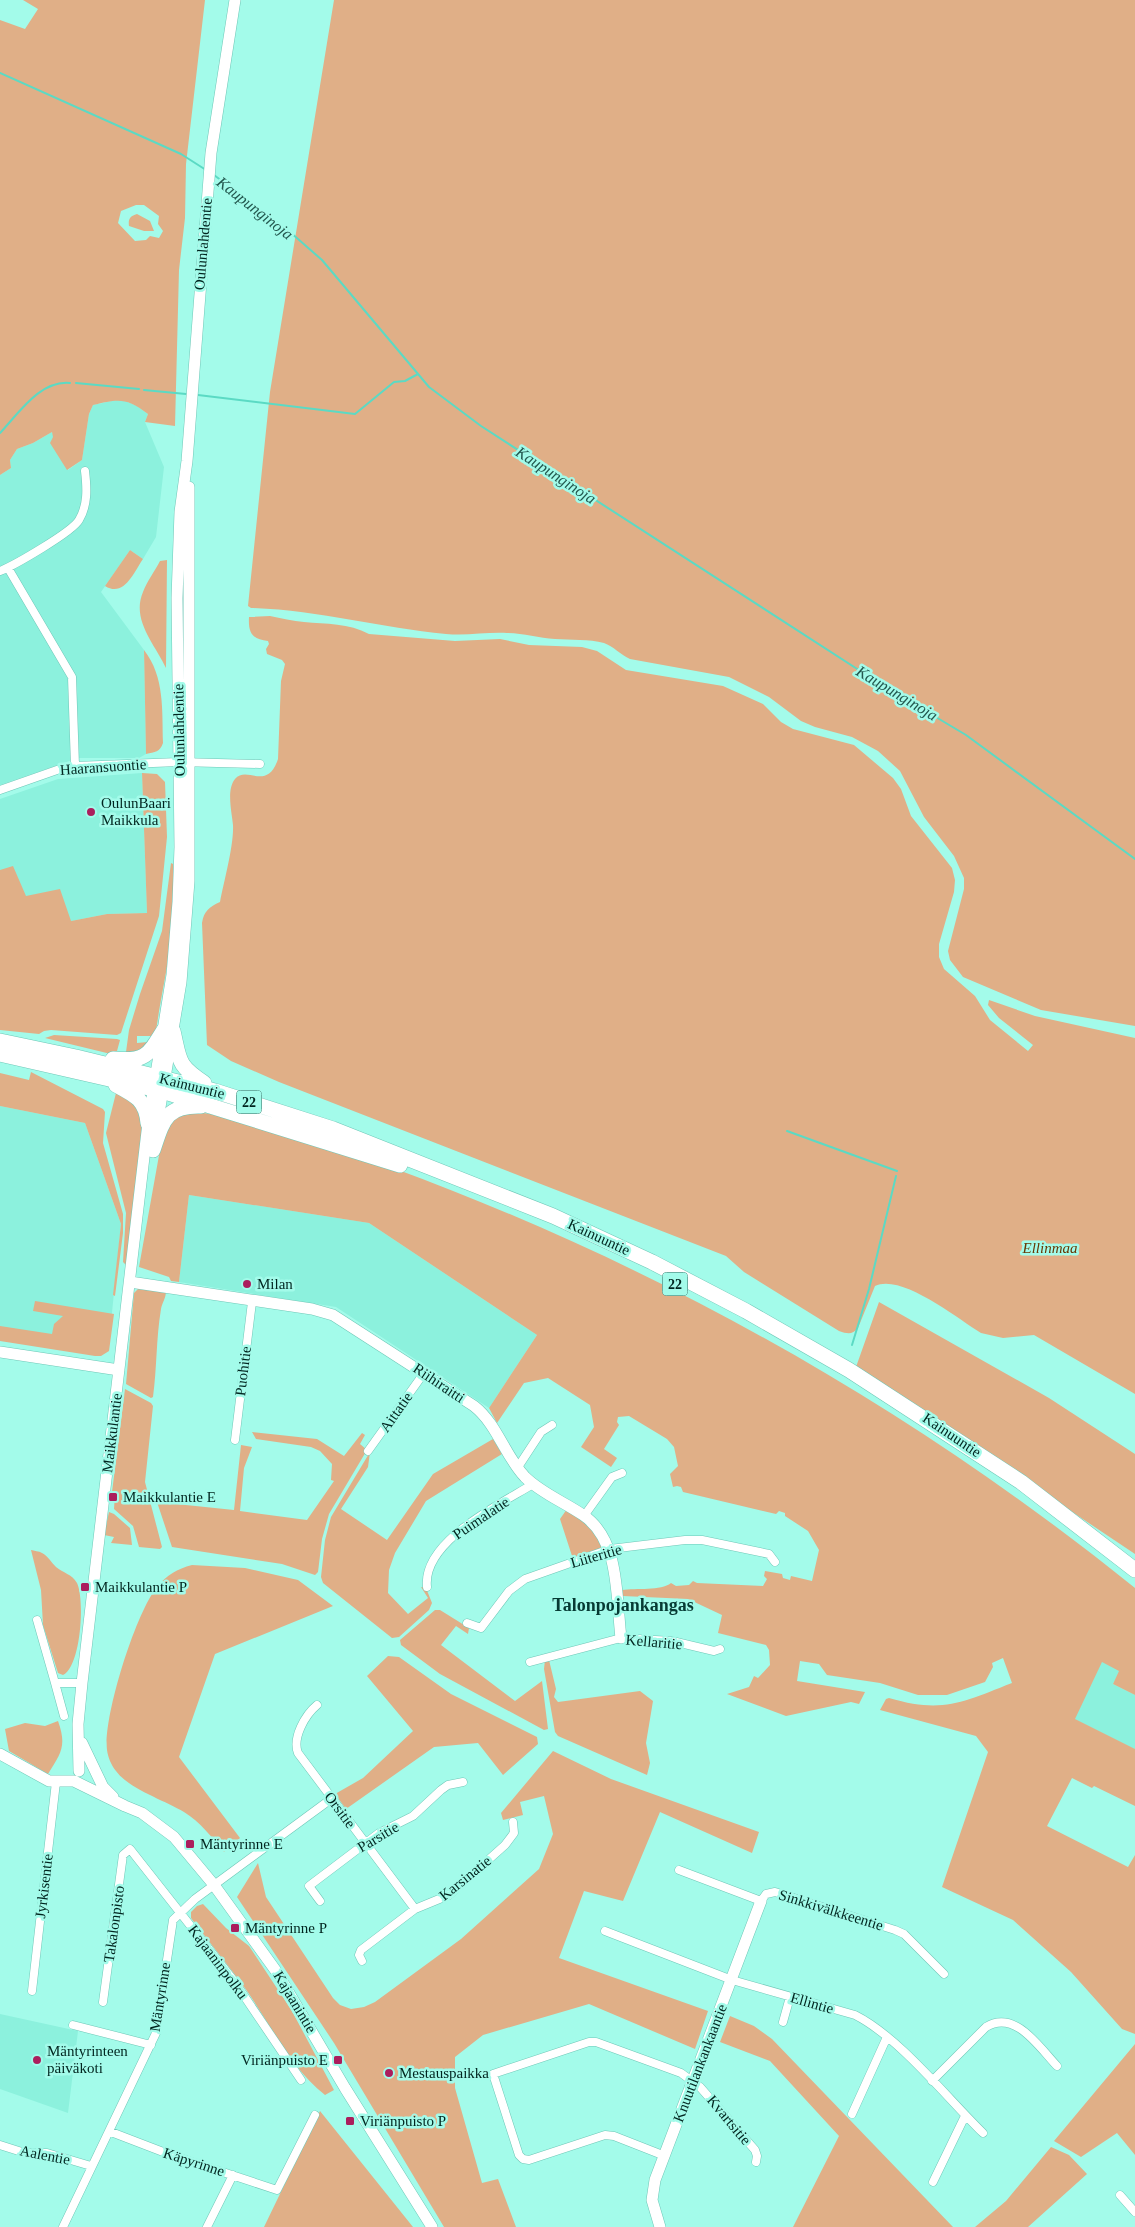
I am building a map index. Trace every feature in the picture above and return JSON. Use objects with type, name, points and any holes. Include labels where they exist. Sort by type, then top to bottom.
[{"type":"highway","points":[[76,1057],[130,1061],[140,1059],[152,1051],[168,1030]]},
{"type":"highway","points":[[168,1030],[182,1066],[188,1074],[215,1091]]},
{"type":"highway","name":"Kainuuntie","points":[[0,1041],[76,1057],[159,1084],[215,1106],[392,1162],[540,1221],[647,1270],[743,1319],[845,1378],[959,1451],[1071,1531],[1135,1581]]},
{"type":"highway","name":"Kainuuntie","points":[[0,1054],[96,1075],[215,1091],[342,1132],[553,1216],[652,1262],[746,1311],[849,1370],[971,1448],[1020,1482],[1135,1570]]},
{"type":"highway","points":[[96,1075],[134,1095],[145,1106],[148,1123]]},
{"type":"highway","points":[[153,1150],[161,1128],[171,1112],[188,1106],[215,1106]]},
{"type":"main road","name":"Oulunlahdentie","points":[[159,1084],[168,1030],[181,982],[187,914],[178,598],[180,512],[187,461],[211,153],[235,0]]},
{"type":"main road","name":"Maikkulantie","points":[[81,1779],[78,1724],[82,1683],[144,1173],[148,1123],[159,1084]]},
{"type":"main road","name":"Maikkulantie","points":[[144,1173],[153,1150],[159,1084]]},
{"type":"main road","name":"Riihiraitti","points":[[130,1282],[252,1302],[312,1309],[333,1315],[481,1412],[518,1467],[534,1484],[584,1516],[602,1533],[610,1549],[621,1638]]},
{"type":"main road","points":[[0,1352],[119,1370]]},
{"type":"main road","name":"Maikkulantie","points":[[78,1724],[84,1748],[95,1772]]},
{"type":"main road","points":[[0,1754],[40,1776],[58,1781],[81,1779],[94,1785],[95,1772],[85,1767],[81,1779]]},
{"type":"main road","name":"Kajaanintie","points":[[95,1772],[103,1787],[125,1806]]},
{"type":"main road","name":"Kajaanintie","points":[[81,1779],[125,1806],[142,1813],[174,1837],[214,1885],[276,1970],[345,2088],[432,2227]]},
{"type":"main road","name":"Knuutilankankaantie","points":[[660,2227],[654,2208],[652,2191],[761,1901]]},
{"type":"street","points":[[75,766],[72,676],[4,570],[78,522],[86,501],[86,471]]},
{"type":"street","name":"Haaransuontie","points":[[0,790],[57,770],[75,766],[184,762],[260,764]]},
{"type":"street","name":"Puohitie","points":[[235,1440],[252,1302]]},
{"type":"street","name":"Aittatie","points":[[368,1451],[424,1373]]},
{"type":"street","points":[[518,1467],[541,1432],[552,1425]]},
{"type":"street","points":[[584,1516],[612,1477],[622,1473]]},
{"type":"street","name":"Puimalatie","points":[[428,1587],[428,1577],[432,1565],[455,1533],[534,1484]]},
{"type":"street","name":"Liiteritie","points":[[467,1623],[481,1628],[509,1591],[525,1579],[610,1549],[685,1540],[702,1540],[769,1554],[775,1562]]},
{"type":"street","points":[[37,1620],[64,1716]]},
{"type":"street","name":"Kellaritie","points":[[530,1662],[621,1638],[672,1641],[714,1650],[720,1649]]},
{"type":"street","points":[[55,1683],[82,1683]]},
{"type":"street","name":"Orsitie","points":[[317,1705],[308,1713],[296,1744],[300,1756],[414,1909]]},
{"type":"street","name":"Jyrkisentie","points":[[32,1991],[58,1781]]},
{"type":"street","name":"Parsitie","points":[[320,1901],[309,1886],[379,1833],[412,1816],[448,1785],[463,1782]]},
{"type":"street","name":"Mäntyrinne","points":[[63,2227],[81,2192],[91,2166],[111,2132],[156,2033],[168,1938],[173,1920],[180,1912],[214,1885],[331,1799]]},
{"type":"street","name":"Karsinatie","points":[[362,1961],[359,1955],[361,1950],[414,1909],[444,1898],[512,1838],[514,1834],[513,1822]]},
{"type":"street","name":"Kajaaninpolku","points":[[130,1849],[234,1981],[301,2080]]},
{"type":"street","name":"Takalonpisto","points":[[103,2002],[124,1856],[130,1849]]},
{"type":"street","name":"Sinkkivälkkeentie","points":[[680,1870],[761,1901],[766,1894],[775,1892],[895,1930],[904,1934],[944,1974]]},
{"type":"street","name":"Ellintie","points":[[606,1931],[732,1980],[855,2015],[866,2020],[888,2038],[983,2133]]},
{"type":"street","points":[[783,2022],[790,1997]]},
{"type":"street","points":[[932,2081],[986,2027],[994,2022],[1007,2021],[1020,2027],[1057,2066]]},
{"type":"street","points":[[73,2025],[151,2045]]},
{"type":"street","points":[[852,2114],[888,2038]]},
{"type":"street","name":"Kvartsitie","points":[[665,2156],[614,2136],[605,2135],[529,2160],[523,2159],[519,2155],[494,2074],[589,2042],[596,2042],[680,2073],[693,2082],[707,2093],[755,2150],[756,2162]]},
{"type":"street","name":"Käpyrinne","points":[[111,2132],[171,2155],[277,2190],[315,2115]]},
{"type":"street","points":[[933,2182],[965,2116]]},
{"type":"street","name":"Aalentie","points":[[0,2145],[25,2153],[47,2153],[91,2166]]},
{"type":"street","points":[[207,2227],[233,2175]]},
{"type":"street","points":[[1120,2195],[1135,2212]]},
{"type":"shaded area","points":[[121,399],[137,406],[148,414],[145,422],[164,467],[156,537],[143,559],[130,550],[101,592],[144,650],[146,754],[139,758],[78,758],[0,785],[0,475],[11,468],[10,460],[17,449],[33,443],[52,432],[68,470],[82,460],[89,414],[93,405]]},
{"type":"shaded area","points":[[142,773],[147,913],[107,914],[71,921],[0,910],[0,799],[58,779]]},
{"type":"shaded area","points":[[0,1106],[85,1123],[121,1224],[109,1342],[0,1341]]},
{"type":"shaded area","points":[[189,1195],[369,1223],[537,1335],[489,1408],[336,1307],[179,1282]]},
{"type":"shaded area","points":[[1102,1661],[1120,1671],[1113,1684],[1135,1695],[1135,1762],[1068,1732]]},
{"type":"shaded area","name":"Mäntyrinteen päiväkoti","points":[[0,2014],[78,2031],[68,2113],[0,2089]]},
{"type":"green space","points":[[23,0],[205,0],[186,164],[185,218],[179,270],[175,426],[145,422],[148,414],[128,402],[109,401],[93,405],[89,414],[82,460],[67,470],[50,443],[53,437],[52,432],[33,443],[17,449],[10,460],[11,468],[0,475],[0,20],[25,29],[38,9]],"holes":[[[136,205],[144,205],[159,216],[158,224],[163,231],[159,238],[150,236],[146,240],[135,241],[118,223],[121,211]]]},
{"type":"green space","points":[[334,0],[1135,0],[1135,1026],[1041,1010],[963,977],[950,960],[948,951],[964,889],[964,878],[954,856],[924,817],[900,771],[878,751],[852,737],[815,727],[801,721],[769,697],[729,677],[630,659],[607,644],[592,641],[513,633],[446,634],[301,612],[251,608],[248,606],[270,392]]},
{"type":"green space","points":[[137,214],[150,221],[154,231],[144,231],[129,226],[130,218]]},
{"type":"green space","points":[[130,550],[143,559],[128,582],[118,589],[105,586]]},
{"type":"green space","points":[[167,560],[166,668],[142,622],[140,602],[143,592],[160,561]]},
{"type":"green space","name":"Ellinmaa","points":[[270,616],[300,622],[345,626],[369,634],[455,641],[500,639],[529,645],[582,647],[597,651],[626,670],[723,686],[763,704],[781,722],[793,729],[854,745],[893,778],[901,789],[911,816],[952,868],[955,880],[954,892],[939,944],[939,957],[944,969],[975,996],[990,1020],[1028,1051],[1033,1045],[999,1018],[988,1005],[989,1000],[1035,1016],[1135,1038],[1135,1394],[1034,1335],[1003,1338],[981,1333],[929,1299],[899,1286],[886,1284],[875,1286],[858,1328],[850,1333],[839,1331],[744,1272],[726,1256],[279,1082],[231,1061],[207,1045],[202,923],[204,915],[208,910],[220,902],[233,833],[230,802],[232,784],[240,775],[263,776],[268,774],[278,759],[281,681],[285,664],[282,660],[267,654],[268,641],[255,637],[249,628],[249,617]]},
{"type":"green space","points":[[144,650],[156,671],[163,719],[162,746],[157,751],[146,754]]},
{"type":"green space","points":[[142,773],[157,774],[165,782],[167,837],[159,916],[121,1033],[117,1035],[51,1030],[39,1034],[0,1030],[0,870],[13,866],[26,896],[60,889],[71,921],[107,914],[147,913]]},
{"type":"green space","points":[[171,863],[173,864],[175,883],[175,904],[170,948],[156,1031],[152,1036],[137,1036],[137,1043],[148,1042],[149,1048],[130,1053],[126,1052],[129,1030],[162,931]]},
{"type":"green space","points":[[54,1035],[120,1040],[117,1051],[113,1051],[115,1055],[45,1038]]},
{"type":"green space","points":[[31,1072],[103,1109],[105,1112],[103,1143],[123,1214],[123,1233],[115,1296],[113,1295],[121,1224],[85,1123],[0,1106],[0,1073],[29,1080]]},
{"type":"green space","points":[[116,1093],[141,1108],[143,1132],[126,1265],[123,1262],[126,1213],[106,1133]]},
{"type":"green space","points":[[187,1111],[211,1114],[393,1168],[493,1207],[591,1250],[687,1297],[781,1348],[873,1402],[963,1460],[1050,1522],[1135,1588],[1135,1695],[1113,1684],[1119,1671],[1102,1662],[1075,1719],[1135,1749],[1135,1806],[1094,1786],[1092,1788],[1072,1778],[1047,1826],[1128,1867],[1135,1855],[1135,2034],[1122,2029],[1071,1972],[1013,1920],[942,1887],[988,1752],[976,1736],[880,1710],[886,1699],[889,1698],[924,1705],[952,1704],[980,1696],[1012,1683],[1003,1658],[992,1663],[993,1667],[985,1682],[947,1695],[918,1695],[880,1683],[827,1675],[819,1664],[800,1661],[797,1681],[865,1692],[859,1704],[851,1702],[786,1716],[727,1694],[749,1687],[754,1676],[758,1678],[770,1665],[769,1650],[766,1645],[718,1633],[722,1615],[688,1599],[623,1596],[622,1590],[655,1588],[667,1586],[671,1583],[676,1586],[689,1585],[693,1581],[697,1583],[763,1586],[767,1579],[764,1576],[765,1571],[782,1574],[783,1578],[790,1580],[791,1576],[812,1581],[819,1550],[808,1531],[785,1516],[785,1513],[779,1511],[776,1514],[683,1492],[681,1487],[673,1487],[670,1474],[678,1466],[674,1447],[667,1439],[629,1416],[618,1417],[617,1422],[619,1425],[604,1449],[617,1458],[611,1467],[581,1447],[594,1427],[590,1405],[548,1378],[524,1383],[497,1423],[489,1408],[537,1335],[369,1223],[189,1195],[179,1282],[171,1281],[169,1277],[139,1267],[165,1125]]},
{"type":"green space","points":[[138,1289],[166,1291],[159,1320],[153,1397],[151,1398],[126,1384],[134,1293]]},
{"type":"green space","points":[[35,1301],[114,1314],[109,1351],[101,1356],[95,1356],[0,1341],[0,1326],[52,1334],[54,1324],[63,1316],[33,1311]]},
{"type":"green space","points":[[879,1302],[1049,1398],[1135,1454],[1135,1554],[856,1367]]},
{"type":"green space","points":[[125,1389],[151,1403],[153,1406],[145,1482],[162,1547],[160,1549],[139,1547],[133,1526],[114,1509],[115,1493],[112,1492]]},
{"type":"green space","points":[[252,1432],[317,1439],[344,1456],[362,1433],[365,1435],[360,1444],[367,1450],[329,1514],[322,1539],[318,1572],[315,1575],[282,1564],[172,1547],[157,1502],[234,1510],[241,1445],[252,1447],[244,1468],[240,1511],[307,1520],[334,1481],[331,1480],[332,1464],[320,1451],[311,1447],[256,1439]]},
{"type":"green space","points":[[493,1439],[502,1454],[426,1501],[395,1553],[389,1570],[388,1593],[408,1614],[428,1598],[421,1587],[426,1588],[432,1603],[429,1610],[399,1637],[392,1638],[323,1583],[321,1577],[325,1540],[331,1517],[370,1452],[368,1467],[341,1509],[387,1540],[433,1474]]},
{"type":"green space","points":[[567,1509],[593,1528],[603,1548],[573,1559],[560,1519]]},
{"type":"green space","points":[[109,1512],[130,1528],[132,1545],[111,1543],[114,1537],[104,1535]]},
{"type":"green space","points":[[31,1550],[44,1554],[56,1567],[73,1578],[77,1583],[81,1603],[80,1632],[74,1659],[69,1669],[63,1675],[58,1673],[43,1625],[41,1590]]},
{"type":"green space","points":[[192,1565],[245,1568],[298,1580],[333,1606],[215,1654],[179,1757],[240,1838],[224,1852],[206,1830],[190,1816],[138,1789],[122,1777],[113,1766],[107,1750],[110,1714],[123,1665],[140,1618],[157,1587],[173,1573]]},
{"type":"green space","points":[[435,1610],[440,1610],[469,1628],[468,1634],[456,1626],[441,1645],[515,1701],[542,1681],[548,1729],[544,1730],[440,1674],[401,1645],[400,1640]]},
{"type":"green space","points":[[388,1656],[399,1657],[451,1694],[537,1737],[538,1744],[503,1775],[478,1743],[434,1747],[346,1809],[335,1794],[363,1778],[413,1731],[367,1676]]},
{"type":"green space","points":[[545,1660],[549,1660],[556,1689],[554,1697],[558,1702],[640,1691],[653,1701],[646,1743],[650,1763],[647,1775],[558,1736],[555,1732],[544,1669]]},
{"type":"green space","points":[[58,1721],[62,1737],[61,1749],[48,1774],[9,1751],[5,1729],[25,1723],[45,1726]]},
{"type":"green space","points":[[553,1751],[611,1779],[759,1832],[752,1853],[660,1812],[623,1901],[584,1891],[559,1958],[708,2011],[695,2049],[589,2004],[483,2035],[455,2057],[455,2088],[482,2183],[498,2179],[516,2227],[444,2227],[334,2043],[237,1897],[258,1863],[266,1897],[333,1998],[340,2005],[351,2009],[364,2007],[375,2002],[461,1939],[539,1869],[553,1834],[544,1796],[520,1802],[523,1815],[503,1820],[501,1813]]},
{"type":"green space","points":[[203,1904],[226,1928],[249,1946],[292,2011],[334,2090],[325,2095],[302,2072],[282,2046],[247,1991],[191,1918],[191,1912],[197,1906]]},
{"type":"green space","points":[[730,2016],[754,2026],[772,2039],[953,2227],[793,2227],[839,2136],[770,2061],[720,2042]]},
{"type":"green space","points":[[1135,2044],[1135,2155],[1117,2133],[1081,2157],[1054,2141]]},
{"type":"green space","points":[[320,2111],[413,2227],[264,2227]]},
{"type":"green space","points":[[1051,2147],[1069,2155],[1087,2174],[1028,2227],[975,2227],[1006,2201]]},
{"type":"waterway","name":"Kaupunginoja","points":[[0,73],[181,154],[206,170]]},
{"type":"waterway","name":"Kaupunginoja","points":[[214,175],[290,232],[322,260],[429,387],[481,426],[882,685],[966,735],[1135,859]]},
{"type":"waterway","points":[[198,395],[355,414],[394,382],[405,381],[418,374]]},
{"type":"waterway","points":[[0,433],[31,399],[40,392],[59,383],[70,383]]},
{"type":"waterway","points":[[76,383],[139,389]]},
{"type":"waterway","points":[[144,390],[186,394]]},
{"type":"waterway","points":[[787,1131],[897,1171]]},
{"type":"waterway","points":[[852,1345],[869,1289],[896,1176]]},
{"type":"place","name":"OulunBaari Maikkula","points":[[91,812]]},
{"type":"place","name":"Milan","points":[[247,1284]]},
{"type":"place","name":"Maikkulantie E","points":[[113,1497]]},
{"type":"place","name":"Maikkulantie P","points":[[85,1587]]},
{"type":"place","name":"Mäntyrinne E","points":[[190,1844]]},
{"type":"place","name":"Mäntyrinne P","points":[[235,1928]]},
{"type":"place","name":"Mäntyrinteen päiväkoti","points":[[37,2060]]},
{"type":"place","name":"Viriänpuisto E","points":[[338,2060]]},
{"type":"place","name":"Mestauspaikka","points":[[389,2073]]},
{"type":"place","name":"Viriänpuisto P","points":[[350,2121]]},
{"type":"district","name":"Talonpojankangas","points":[[623,1605]]}]
